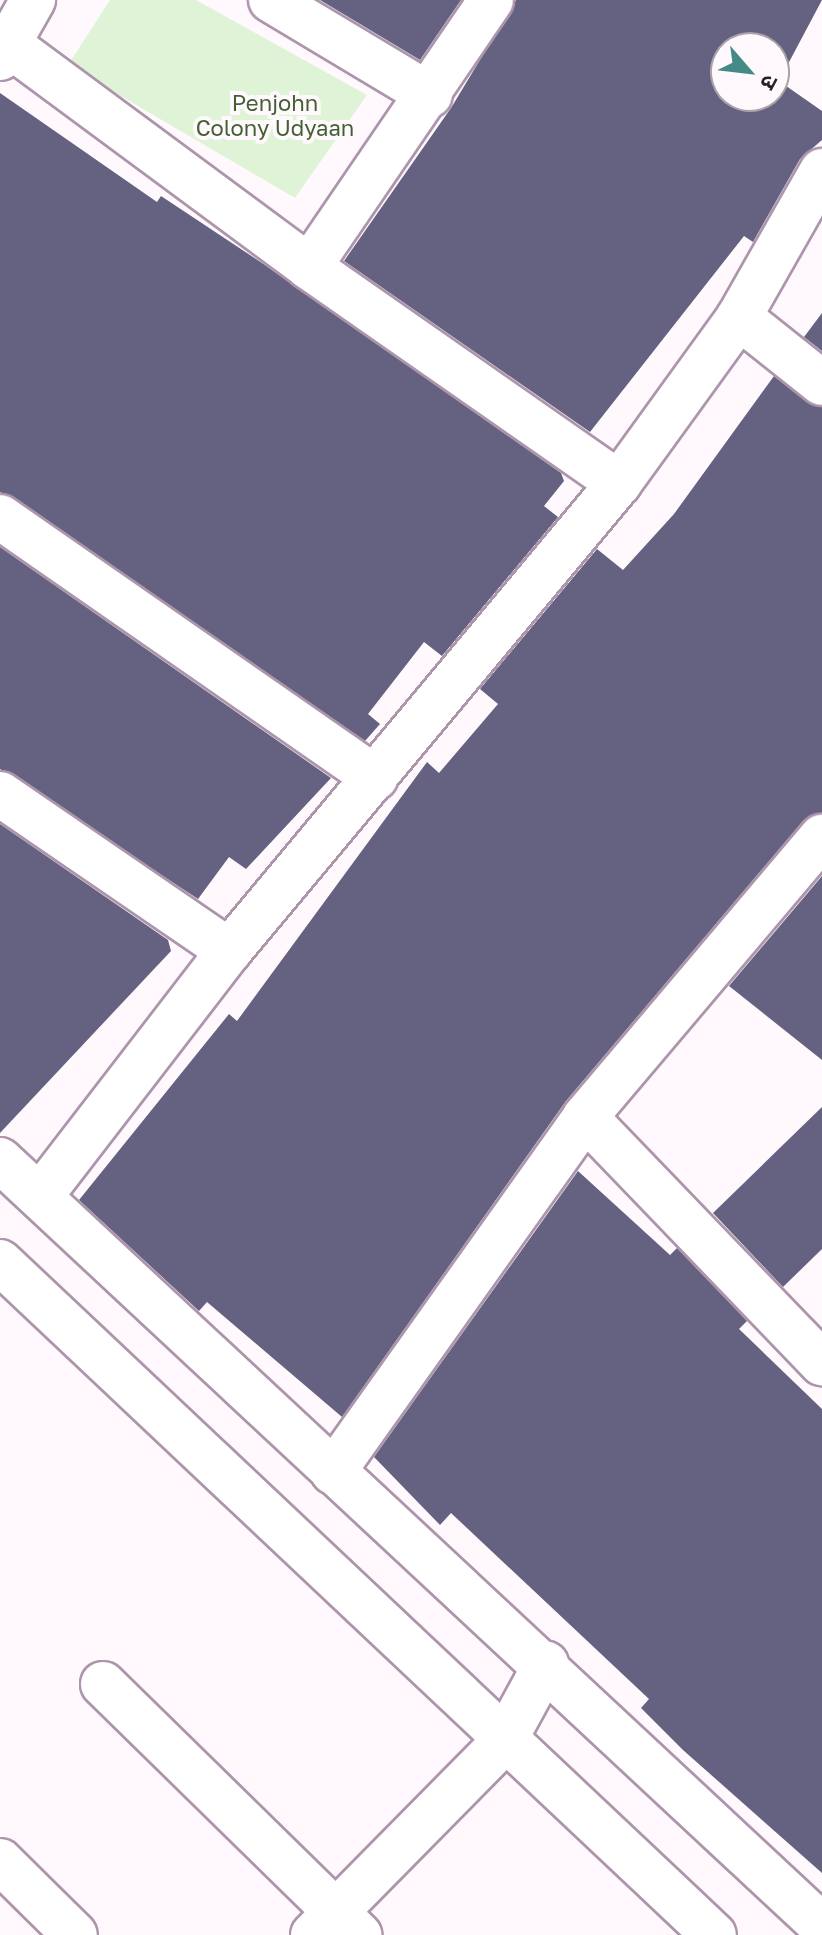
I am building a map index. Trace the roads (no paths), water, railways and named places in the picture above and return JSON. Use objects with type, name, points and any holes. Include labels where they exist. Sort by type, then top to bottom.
[{"type":"street","points":[[33,0],[4,51],[619,483]]},
{"type":"street","points":[[271,0],[430,95]]},
{"type":"street","points":[[309,267],[430,95],[491,0]]},
{"type":"street","points":[[41,1195],[229,951],[619,483],[739,317],[822,171]]},
{"type":"street","points":[[739,317],[822,383]]},
{"type":"street","points":[[0,517],[375,778]]},
{"type":"street","points":[[0,794],[229,951]]},
{"type":"street","points":[[333,1472],[585,1117],[822,837]]},
{"type":"street","points":[[585,1117],[822,1363]]},
{"type":"street","points":[[0,1160],[41,1195],[333,1472],[546,1664],[822,1926]]},
{"type":"street","points":[[0,1262],[504,1741],[714,1935]]},
{"type":"street","points":[[103,1684],[335,1928],[504,1741],[546,1664]]},
{"type":"street","points":[[0,1861],[75,1935]]},
{"type":"park label","name":"Penjohn Colony Udyaan","points":[[275,114]]}]
